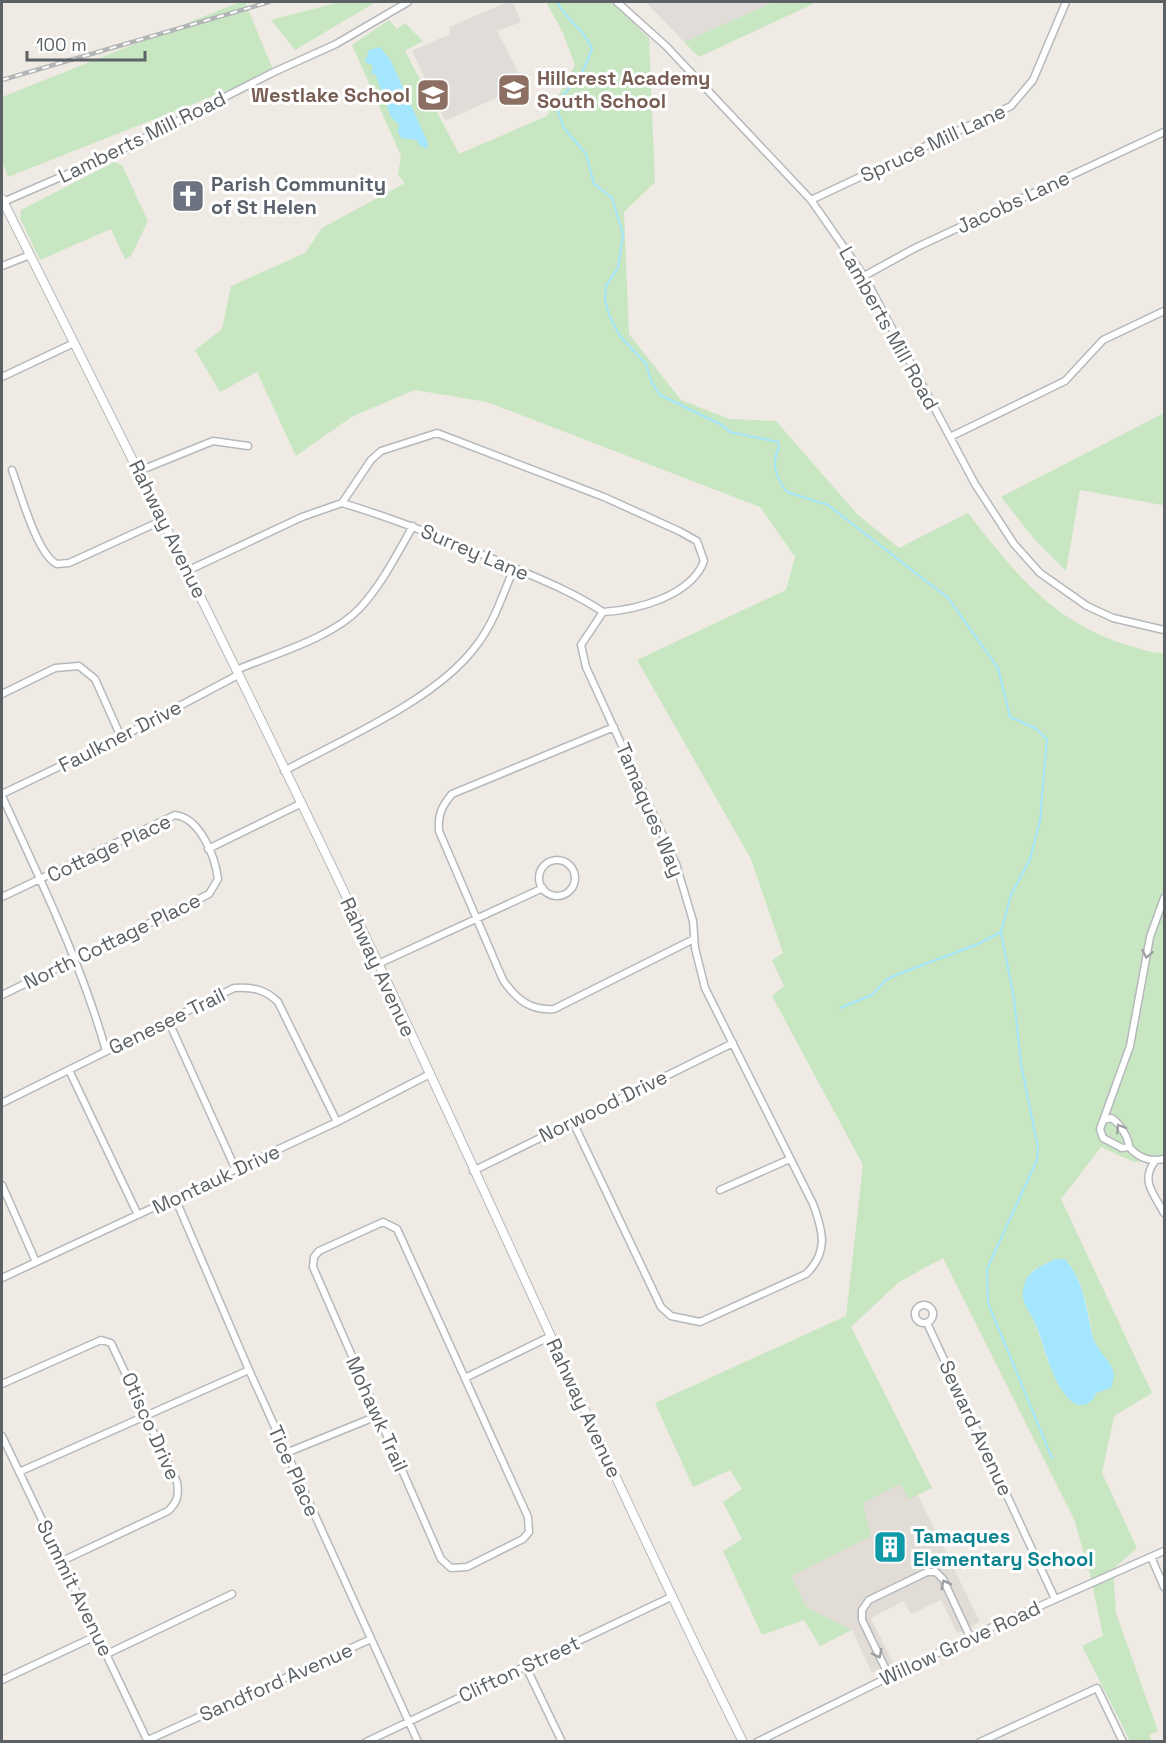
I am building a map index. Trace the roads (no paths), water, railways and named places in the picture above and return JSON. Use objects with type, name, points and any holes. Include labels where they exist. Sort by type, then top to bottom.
[{"type":"street","name":"Lamberts Mill Road","points":[[2,200],[109,156],[274,72],[336,44],[408,2]]},
{"type":"street","name":"Lamberts Mill Road","points":[[617,2],[666,46],[811,200],[864,276],[975,484],[1014,544],[1040,573],[1087,606],[1113,618],[1164,630]]},
{"type":"street","name":"Spruce Mill Lane","points":[[811,200],[1011,106],[1020,99],[1033,80],[1066,2]]},
{"type":"street","name":"Jacobs Lane","points":[[864,276],[915,248],[1164,132]]},
{"type":"street","name":"Rahway Avenue","points":[[2,200],[189,570],[378,964],[671,1597],[743,1742]]},
{"type":"street","points":[[2,266],[30,255]]},
{"type":"street","points":[[950,437],[1065,381],[1103,340],[1164,311]]},
{"type":"street","points":[[2,377],[74,343]]},
{"type":"street","points":[[189,570],[303,518],[342,503],[371,460],[381,451],[437,433],[604,497],[697,541],[704,561],[700,572],[680,589],[641,605],[603,612]]},
{"type":"street","points":[[139,471],[213,441],[248,446]]},
{"type":"street","points":[[12,470],[47,557],[57,564],[69,563],[164,520]]},
{"type":"street","name":"Surrey Lane","points":[[342,503],[413,526],[514,568],[588,602],[603,612]]},
{"type":"street","name":"Faulkner Drive","points":[[2,795],[121,737],[237,672],[330,631],[359,609],[383,578],[413,526]]},
{"type":"street","points":[[284,771],[404,706],[448,675],[481,638],[492,620],[514,568]]},
{"type":"street","name":"Tamaques Way","points":[[572,1120],[661,1307],[671,1316],[700,1322],[806,1274],[815,1265],[822,1251],[824,1233],[813,1204],[705,988],[694,939],[693,921],[676,864],[586,667],[581,645],[603,612]]},
{"type":"street","points":[[2,693],[55,668],[79,666],[95,679],[121,737]]},
{"type":"street","points":[[614,727],[452,794],[442,806],[438,817],[439,831],[502,980],[513,995],[540,1010],[554,1009],[694,939]]},
{"type":"street","points":[[2,795],[76,960],[91,998],[106,1051]]},
{"type":"street","points":[[208,849],[300,804]]},
{"type":"street","name":"Cottage Place","points":[[2,897],[175,815],[186,817],[195,823],[208,849]]},
{"type":"street","name":"North Cottage Place","points":[[2,995],[214,891],[218,873],[208,849]]},
{"type":"street","points":[[556,860],[571,866],[575,878],[567,893],[556,896],[543,888],[540,873],[546,864],[556,860]]},
{"type":"street","points":[[378,964],[543,888]]},
{"type":"street","points":[[1164,898],[1150,938],[1130,1047],[1100,1129],[1101,1136],[1122,1148],[1129,1148],[1139,1157],[1155,1161],[1164,1159]]},
{"type":"street","name":"Genesee Trail","points":[[2,1103],[234,988],[257,988],[269,993],[278,1002],[337,1122]]},
{"type":"street","points":[[168,1020],[236,1170]]},
{"type":"street","name":"Norwood Drive","points":[[473,1171],[572,1120],[733,1043]]},
{"type":"street","points":[[69,1070],[138,1215]]},
{"type":"street","name":"Montauk Drive","points":[[2,1278],[337,1122],[428,1075]]},
{"type":"street","points":[[1104,1120],[1111,1118],[1116,1120],[1129,1142],[1129,1148]]},
{"type":"street","points":[[720,1190],[790,1158]]},
{"type":"street","points":[[1155,1161],[1147,1172],[1147,1179],[1164,1213]]},
{"type":"street","points":[[2,1185],[36,1262]]},
{"type":"street","name":"Tice Place","points":[[175,1198],[286,1453],[418,1742]]},
{"type":"street","name":"Mohawk Trail","points":[[383,1222],[397,1229],[465,1378],[528,1517],[529,1532],[523,1539],[467,1567],[451,1568],[441,1559],[313,1267],[314,1257],[319,1251],[383,1222]]},
{"type":"street","name":"Seward Avenue","points":[[927,1323],[1055,1599]]},
{"type":"street","points":[[465,1378],[551,1336]]},
{"type":"street","name":"Otisco Drive","points":[[2,1384],[106,1340],[115,1346],[177,1482],[179,1493],[175,1504],[168,1511],[62,1561]]},
{"type":"street","points":[[19,1472],[249,1370]]},
{"type":"street","points":[[286,1453],[377,1416]]},
{"type":"street","name":"Summit Avenue","points":[[2,1440],[148,1741]]},
{"type":"street","name":"Willow Grove Road","points":[[757,1742],[970,1637],[1164,1551]]},
{"type":"street","points":[[1151,1557],[1164,1587]]},
{"type":"street","points":[[889,1676],[861,1616],[869,1600],[930,1571],[943,1579],[970,1637]]},
{"type":"street","points":[[107,1654],[232,1594]]},
{"type":"street","name":"Clifton Street","points":[[366,1742],[671,1597]]},
{"type":"street","points":[[2,1680],[98,1635]]},
{"type":"street","name":"Sandford Avenue","points":[[148,1741],[371,1639]]},
{"type":"street","points":[[526,1667],[562,1742]]},
{"type":"street","points":[[980,1742],[1097,1688],[1124,1742]]},
{"type":"water","points":[[380,47],[391,61],[428,143],[427,149],[419,145],[417,140],[401,138],[398,132],[399,125],[391,117],[375,74],[371,74],[373,66],[365,62],[369,50]]},
{"type":"water","points":[[1055,1259],[1065,1259],[1077,1277],[1093,1338],[1114,1372],[1111,1388],[1096,1393],[1086,1405],[1071,1401],[1057,1382],[1023,1298],[1028,1276]]},
{"type":"waterway","points":[[557,2],[585,36],[592,49],[583,71],[561,98],[557,109],[564,128],[586,154],[594,184],[612,198],[623,234],[618,268],[606,286],[605,300],[609,315],[620,336],[646,364],[651,381],[660,395],[722,425],[730,432],[778,442],[779,447],[775,459],[776,471],[787,492],[828,505],[948,598],[998,668],[1010,717],[1035,728],[1047,739],[1040,821],[1030,859],[1011,895],[1001,932],[1014,999],[1021,1064],[1038,1148],[1037,1160],[987,1269],[988,1303],[1052,1458]]},
{"type":"waterway","points":[[840,1008],[872,995],[886,980],[896,975],[978,944],[1001,932]]},
{"type":"railway","points":[[2,80],[269,2]]},
{"type":"place","name":"Hillcrest Academy South School","points":[[514,90]]},
{"type":"place","name":"Westlake School","points":[[433,95]]},
{"type":"place","name":"Parish Community of St Helen","points":[[188,196]]},
{"type":"place","name":"Tamaques Elementary School","points":[[890,1547]]}]
